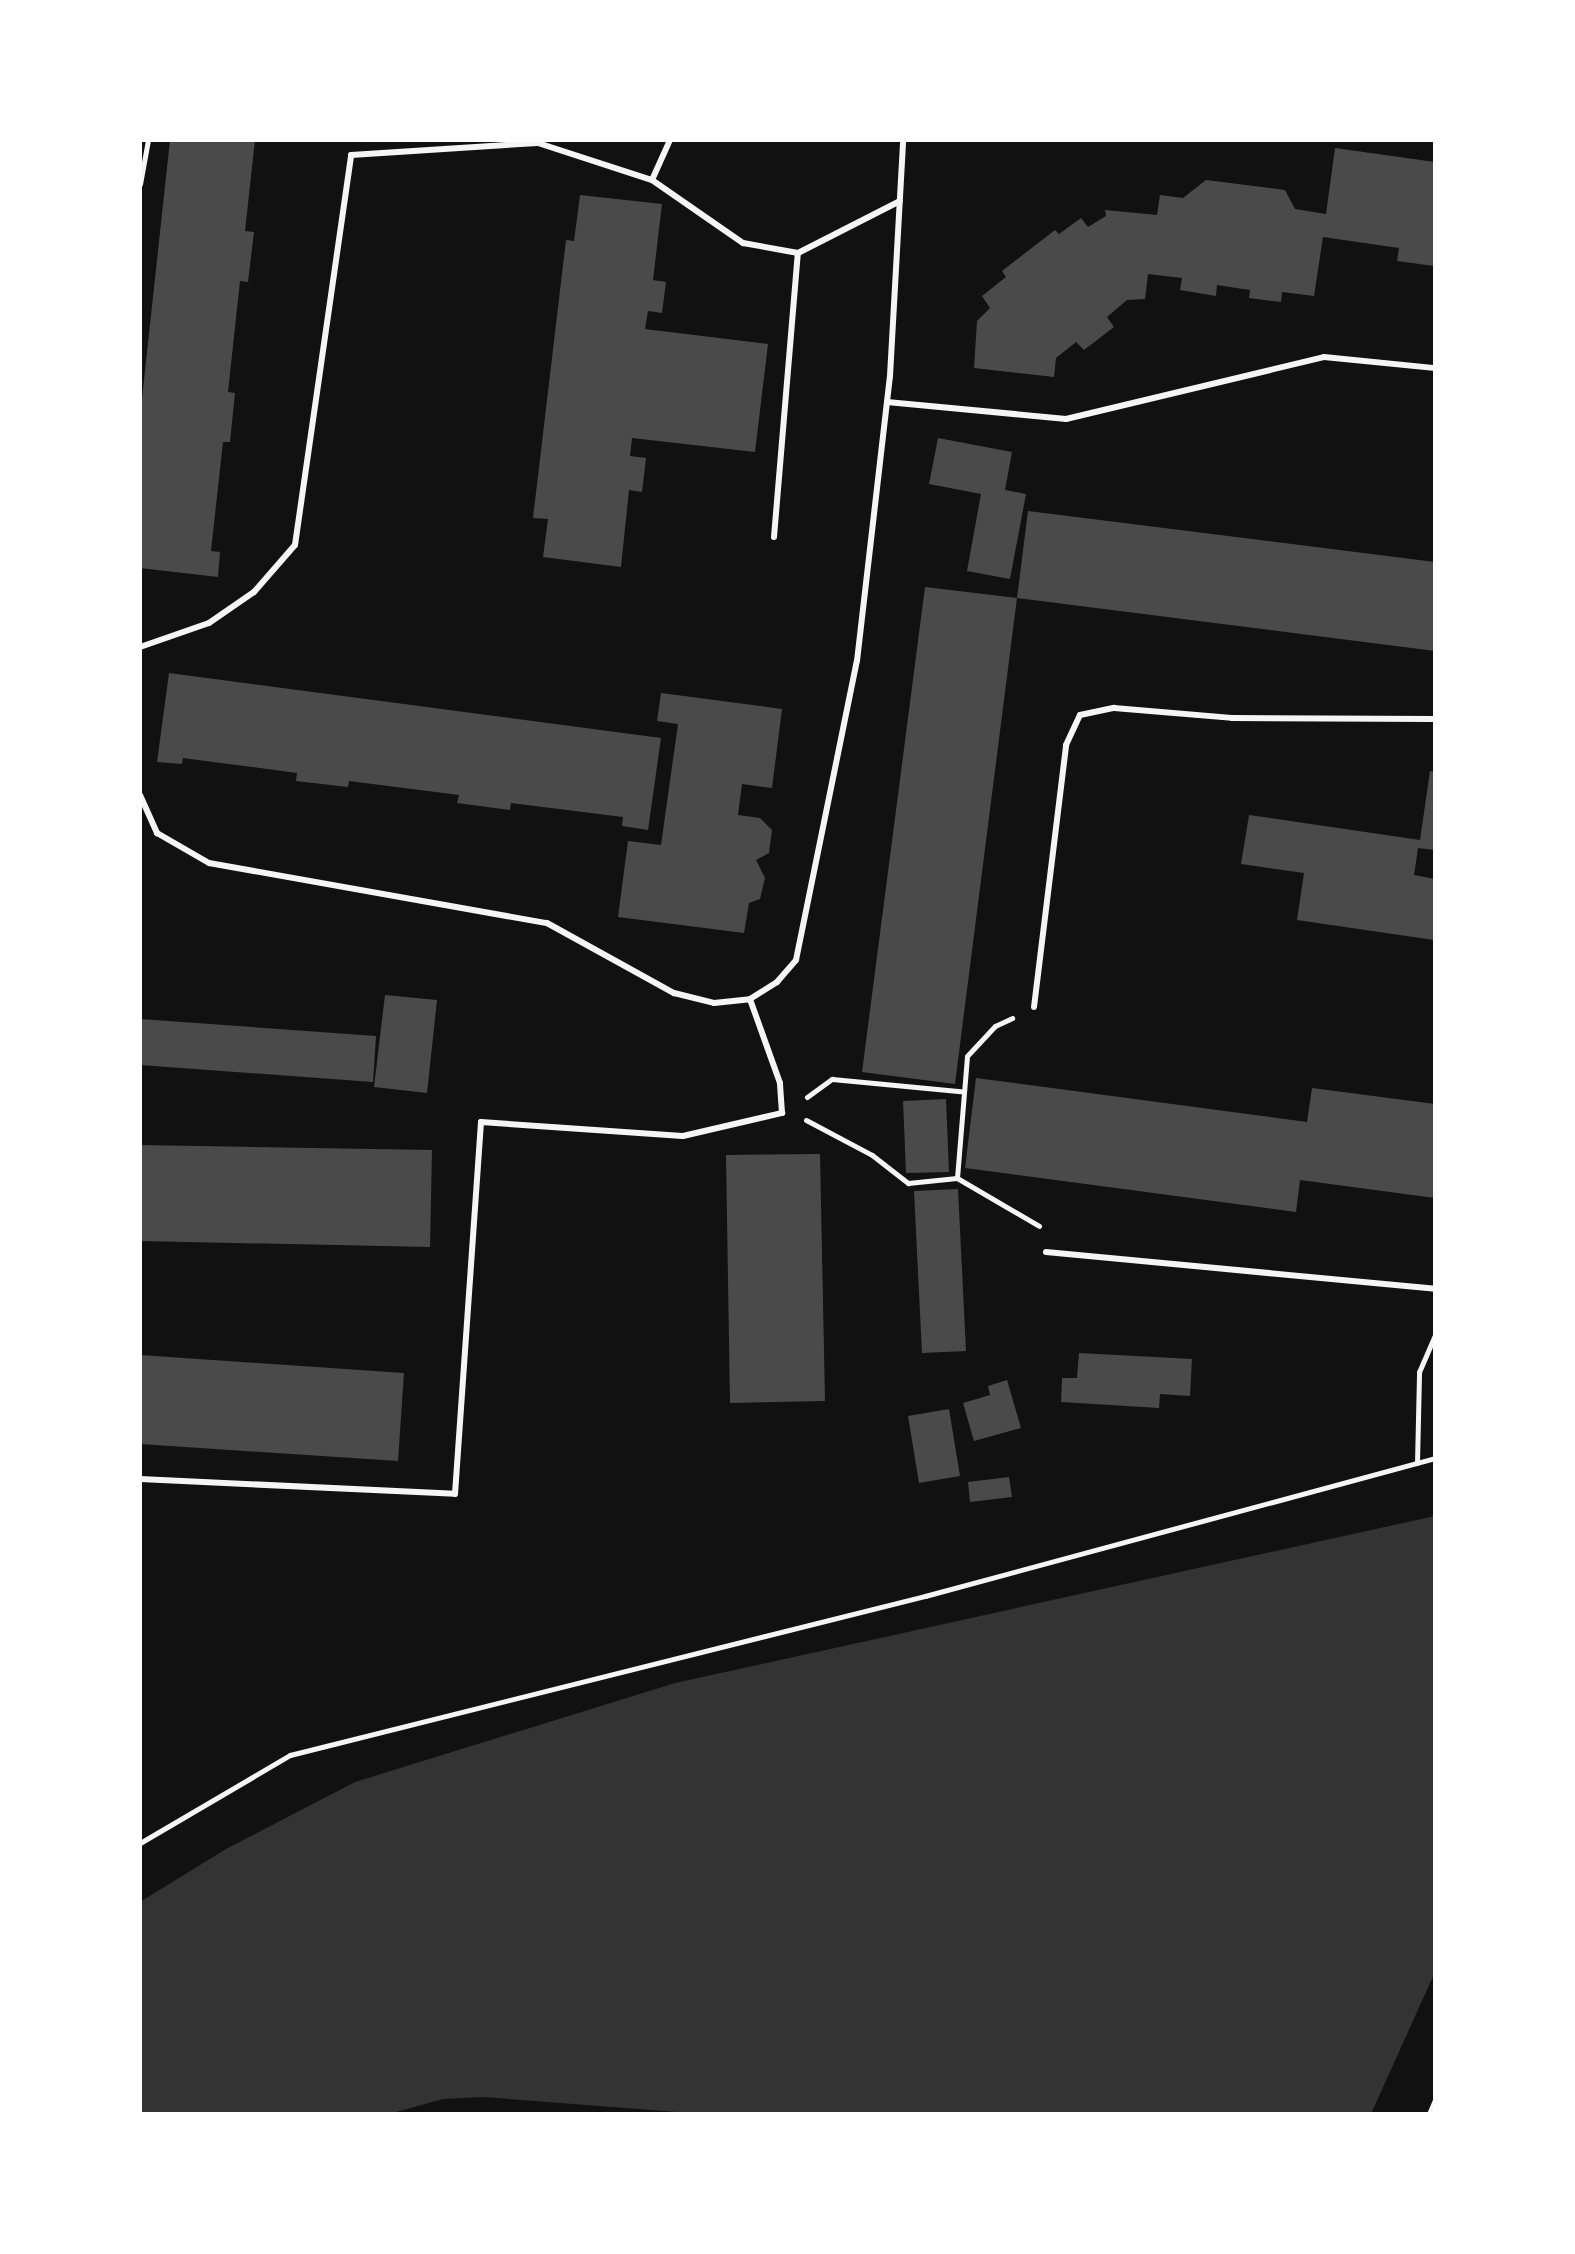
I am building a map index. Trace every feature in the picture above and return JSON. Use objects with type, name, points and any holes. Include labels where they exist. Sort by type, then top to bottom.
[{"type":"lane","points":[[652,180],[670,140]]},
{"type":"lane","points":[[140,795],[157,833],[209,863],[547,923],[674,993],[714,1003],[750,999],[777,982],[796,960],[857,661],[887,402],[903,140]]},
{"type":"lane","points":[[140,647],[209,623],[254,592],[295,545],[351,155],[538,143],[652,180],[743,243],[798,253],[900,201]]},
{"type":"lane","points":[[774,537],[798,253]]},
{"type":"lane","points":[[887,402],[1066,419],[1324,357],[1435,368]]},
{"type":"lane","points":[[1034,1007],[1066,745],[1080,715],[1114,708],[1232,718],[1435,719]]},
{"type":"lane","points":[[140,1479],[455,1494],[481,1122],[683,1136],[782,1113],[780,1083],[750,999]]},
{"type":"lane","points":[[1046,1252],[1435,1289]]},
{"type":"path","points":[[140,184],[148,140]]},
{"type":"path","points":[[957,1178],[960,1091],[967,1056],[995,1026],[1034,1007]]},
{"type":"path","points":[[782,1113],[832,1079],[960,1091]]},
{"type":"path","points":[[782,1113],[824,1125],[908,1183],[957,1178],[1034,1218],[1045,1234],[1046,1252]]},
{"type":"path","points":[[1417,1463],[1419,1372],[1435,1335]]},
{"type":"path","points":[[140,1843],[290,1755],[925,1596],[1435,1458]]},
{"type":"path","points":[[1429,2114],[1435,2100]]},
{"type":"path","points":[[474,2114],[522,2114]]},
{"type":"shaded area","points":[[1435,1516],[1435,1972],[1371,2114],[703,2114],[483,2097],[443,2099],[389,2114],[140,2114],[140,1902],[226,1849],[355,1782],[675,1683]]},
{"type":"building","points":[[170,140],[255,140],[245,231],[254,232],[248,282],[240,281],[228,392],[235,393],[230,442],[223,442],[211,551],[220,552],[218,577],[140,568],[140,417]]},
{"type":"building","points":[[1335,148],[1435,162],[1434,266],[1397,261],[1399,248],[1323,237],[1314,296],[1282,292],[1281,302],[1249,298],[1250,290],[1217,285],[1216,296],[1180,290],[1182,278],[1148,274],[1145,299],[1127,300],[1107,317],[1114,327],[1084,350],[1076,342],[1056,358],[1054,377],[974,368],[977,321],[990,308],[982,296],[1006,277],[1002,271],[1055,230],[1059,234],[1081,218],[1088,227],[1106,216],[1105,210],[1157,215],[1160,195],[1183,198],[1206,180],[1285,190],[1295,209],[1326,214]]},
{"type":"building","points":[[580,195],[662,204],[653,280],[666,282],[662,313],[648,311],[645,329],[768,344],[755,452],[632,438],[630,456],[646,458],[642,492],[629,490],[621,567],[543,557],[548,519],[533,518],[566,240],[574,241]]},
{"type":"building","points":[[938,438],[1012,452],[1005,490],[1026,494],[1010,579],[967,571],[981,494],[929,484]]},
{"type":"building","points":[[1028,511],[1435,562],[1435,651],[1017,598]]},
{"type":"building","points":[[925,587],[1017,598],[955,1084],[862,1072]]},
{"type":"building","points":[[169,673],[661,738],[648,830],[622,826],[623,817],[511,803],[510,810],[457,803],[459,795],[349,781],[348,787],[296,781],[297,773],[183,758],[182,764],[157,762]]},
{"type":"building","points":[[661,693],[782,709],[772,788],[742,784],[738,815],[760,818],[772,830],[769,853],[756,860],[765,878],[760,899],[749,903],[744,933],[618,917],[628,841],[661,845],[678,724],[657,721]]},
{"type":"building","points":[[1430,771],[1435,772],[1435,850],[1418,848],[1414,875],[1435,879],[1434,940],[1297,920],[1304,873],[1241,864],[1249,815],[1420,840]]},
{"type":"building","points":[[385,995],[437,1000],[427,1093],[374,1087]]},
{"type":"building","points":[[140,1019],[376,1036],[373,1082],[140,1065]]},
{"type":"building","points":[[976,1078],[1307,1122],[1312,1088],[1435,1104],[1435,1198],[1300,1180],[1296,1212],[965,1168]]},
{"type":"building","points":[[946,1099],[949,1172],[906,1173],[903,1101]]},
{"type":"building","points":[[140,1145],[432,1150],[430,1247],[140,1241]]},
{"type":"building","points":[[820,1154],[825,1401],[730,1403],[726,1155]]},
{"type":"building","points":[[958,1189],[966,1351],[922,1353],[914,1191]]},
{"type":"building","points":[[1079,1353],[1192,1359],[1190,1396],[1160,1394],[1159,1408],[1061,1402],[1062,1378],[1077,1378]]},
{"type":"building","points":[[140,1355],[404,1373],[398,1461],[140,1444]]},
{"type":"building","points":[[1007,1380],[1021,1428],[974,1441],[963,1403],[990,1395],[988,1386]]},
{"type":"building","points":[[949,1409],[960,1476],[919,1483],[908,1416]]},
{"type":"building","points":[[1009,1477],[1012,1497],[970,1502],[968,1482]]}]
